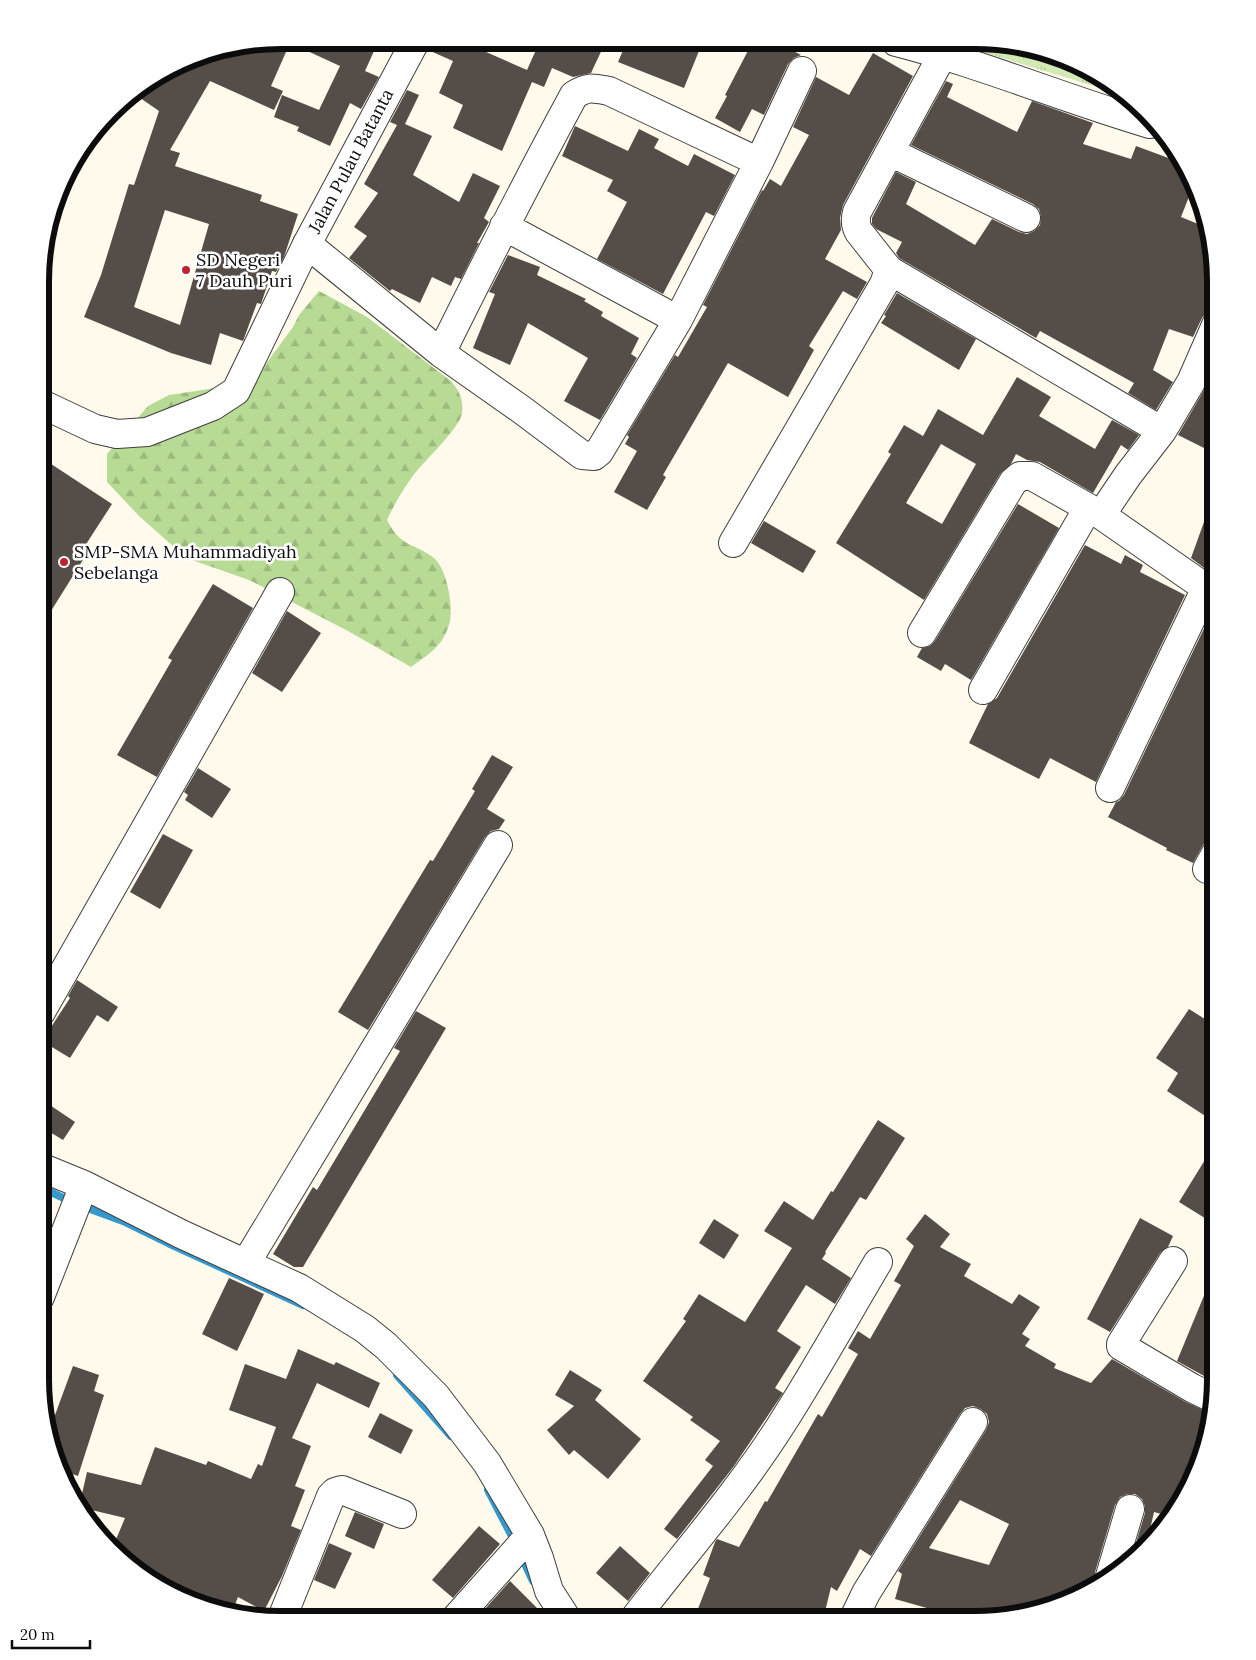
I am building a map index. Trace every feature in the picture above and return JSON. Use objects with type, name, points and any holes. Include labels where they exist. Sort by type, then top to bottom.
[{"type":"street","name":"Jalan Pulau Batanta","points":[[49,407],[95,430],[117,434],[147,432],[213,406],[236,391],[307,244],[411,49]]},
{"type":"street","points":[[923,49],[1144,122]]},
{"type":"street","points":[[943,54],[857,212],[855,218],[859,232],[889,270],[1162,431]]},
{"type":"street","points":[[307,244],[441,353],[582,455],[594,456],[599,452],[678,320],[759,162],[802,71]]},
{"type":"street","points":[[441,353],[504,226],[574,95],[582,90],[591,88],[609,91],[759,162]]},
{"type":"street","points":[[890,152],[1026,218]]},
{"type":"street","points":[[504,226],[678,320]]},
{"type":"street","points":[[733,543],[884,284],[889,270]]},
{"type":"street","points":[[983,690],[1094,512],[1128,475],[1162,431],[1191,382],[1207,346]]},
{"type":"street","points":[[922,634],[1013,482],[1020,476],[1032,476],[1094,512],[1207,588]]},
{"type":"street","points":[[49,998],[280,592]]},
{"type":"street","points":[[1110,788],[1207,599]]},
{"type":"street","points":[[246,1263],[498,845]]},
{"type":"street","points":[[49,1175],[78,1200],[181,1234],[299,1288],[365,1329],[386,1346],[436,1396],[487,1463],[520,1545],[539,1558],[550,1591],[562,1611]]},
{"type":"street","points":[[49,1274],[78,1200]]},
{"type":"street","points":[[1173,1261],[1121,1346],[1207,1395]]},
{"type":"street","points":[[640,1611],[727,1501],[780,1426],[878,1262]]},
{"type":"street","points":[[857,1611],[866,1592],[973,1422]]},
{"type":"street","points":[[285,1611],[331,1496],[335,1492],[342,1490],[402,1514]]},
{"type":"street","points":[[1113,1566],[1130,1508]]},
{"type":"street","points":[[461,1611],[520,1545]]},
{"type":"green space","points":[[973,49],[1021,53],[1050,61],[1078,73],[1107,90]]},
{"type":"green space","points":[[319,291],[367,317],[451,381],[462,400],[462,413],[455,427],[412,477],[398,498],[387,520],[397,536],[408,544],[427,553],[439,563],[446,579],[450,597],[450,621],[444,637],[432,651],[411,667],[348,631],[249,580],[192,560],[182,554],[139,516],[107,482],[107,454],[148,406],[169,395],[209,389],[257,376],[293,327],[299,315]]},
{"type":"building","name":"SD Negeri 7 Dauh Puri","points":[[265,49],[287,49],[271,86],[283,91],[274,110],[210,81],[170,150],[180,153],[175,166],[262,195],[260,201],[298,214],[284,257],[276,272],[272,271],[261,304],[257,303],[243,341],[220,333],[211,365],[171,353],[84,317],[101,275],[129,184],[134,185],[159,111],[139,97],[165,80],[192,66],[235,53]],"holes":[[[165,210],[209,224],[180,325],[134,307]]]},
{"type":"building","name":"SD Negeri 7 Dauh Puri","points":[[303,49],[375,49],[365,71],[379,77],[361,109],[350,103],[330,146],[297,131],[299,127],[274,117],[282,95],[319,110],[340,66]]},
{"type":"building","points":[[479,49],[527,70],[536,49],[602,49],[591,73],[573,77],[552,68],[544,87],[532,82],[502,151],[453,128],[463,105],[439,93],[453,61],[428,50]]},
{"type":"building","points":[[624,49],[700,49],[684,88],[618,62]]},
{"type":"building","points":[[749,49],[789,49],[801,55],[794,58],[788,64],[764,115],[752,109],[740,132],[715,118],[727,96],[725,95]]},
{"type":"building","points":[[873,53],[913,76],[843,205],[840,218],[841,230],[825,259],[867,282],[857,299],[843,291],[809,346],[814,350],[788,397],[728,363],[663,475],[666,477],[647,510],[614,492],[637,451],[625,444],[629,437],[627,435],[675,355],[678,357],[707,307],[703,305],[762,190],[770,179],[781,186],[809,135],[793,127],[816,77],[849,95]]},
{"type":"building","points":[[946,81],[953,84],[947,97],[1017,132],[1032,101],[1093,123],[1083,144],[1131,159],[1136,146],[1173,160],[1190,193],[1181,217],[1200,225],[1203,235],[1207,265],[1207,312],[1193,337],[1169,329],[1153,370],[1173,382],[1156,410],[1128,393],[1134,383],[1040,331],[1036,338],[899,258],[896,253],[902,242],[876,229],[872,224],[872,218],[896,172],[916,182],[906,204],[975,245],[992,219],[1027,234],[1034,231],[1040,225],[1041,216],[1039,209],[1033,204],[911,145]]},
{"type":"building","points":[[407,90],[419,95],[405,124],[432,136],[413,175],[459,202],[473,173],[500,186],[484,218],[489,222],[477,243],[479,243],[461,279],[455,277],[451,286],[432,277],[420,303],[392,289],[390,291],[349,258],[367,236],[354,227],[378,193],[364,184],[397,125],[390,122]]},
{"type":"building","points":[[575,126],[628,151],[639,129],[659,139],[654,148],[688,166],[694,154],[735,175],[714,216],[706,212],[663,294],[597,259],[627,202],[607,191],[613,180],[562,156]]},
{"type":"building","points":[[508,255],[540,267],[537,275],[586,299],[584,301],[603,312],[601,316],[639,338],[631,354],[637,358],[600,420],[564,401],[588,358],[528,323],[510,365],[473,348],[495,294],[489,292]]},
{"type":"building","points":[[897,293],[976,339],[959,370],[881,323]]},
{"type":"building","points":[[1017,377],[1051,397],[1039,416],[1095,449],[1112,420],[1139,435],[1128,450],[1121,445],[1093,493],[1040,462],[1027,460],[1016,454],[1011,464],[1000,474],[924,600],[836,543],[891,454],[888,452],[904,425],[923,436],[938,409],[983,435]],"holes":[[[941,444],[976,464],[942,524],[906,503]]]},
{"type":"building","points":[[1207,384],[1207,450],[1178,435]]},
{"type":"building","points":[[49,463],[112,504],[81,552],[86,555],[49,614]]},
{"type":"building","points":[[1018,504],[1059,528],[971,680],[945,664],[941,671],[917,657],[922,648],[930,646],[935,641]]},
{"type":"building","points":[[1207,514],[1207,570],[1191,558]]},
{"type":"building","points":[[764,521],[816,551],[803,573],[751,543]]},
{"type":"building","points":[[1085,545],[1121,564],[1125,555],[1143,565],[1140,572],[1185,595],[1096,782],[1050,758],[1039,779],[969,743],[988,704],[997,698]]},
{"type":"building","points":[[213,584],[253,608],[157,777],[117,755],[172,660],[168,658]]},
{"type":"building","points":[[287,611],[321,633],[282,692],[252,673]]},
{"type":"building","points":[[1207,622],[1207,840],[1193,863],[1108,817],[1116,802],[1124,795]]},
{"type":"building","points":[[492,755],[513,767],[487,809],[505,820],[499,829],[491,831],[485,837],[368,1030],[338,1012],[430,860],[433,861],[475,791],[472,789]]},
{"type":"building","points":[[198,768],[231,789],[212,818],[185,800],[188,795],[184,792]]},
{"type":"building","points":[[163,834],[193,850],[160,909],[130,892]]},
{"type":"building","points":[[77,980],[118,1007],[108,1022],[97,1015],[70,1058],[49,1045],[49,1030],[70,998],[68,996]]},
{"type":"building","points":[[1189,1009],[1207,1020],[1207,1117],[1167,1091],[1178,1073],[1156,1058]]},
{"type":"building","points":[[416,1011],[446,1028],[303,1267],[294,1267],[273,1254],[313,1187],[317,1190],[400,1051],[394,1048]]},
{"type":"building","points":[[49,1104],[75,1122],[63,1140],[49,1131]]},
{"type":"building","points":[[878,1120],[905,1138],[866,1200],[860,1197],[822,1259],[851,1278],[835,1304],[806,1285],[777,1331],[801,1347],[775,1388],[783,1393],[734,1466],[677,1539],[664,1529],[713,1466],[705,1460],[720,1441],[690,1420],[693,1417],[643,1381],[686,1321],[683,1319],[699,1294],[745,1322],[792,1248],[764,1231],[784,1201],[813,1220],[831,1191],[833,1192]]},
{"type":"building","points":[[1207,1157],[1207,1219],[1179,1202]]},
{"type":"building","points":[[925,1214],[950,1234],[940,1247],[971,1264],[964,1276],[1012,1304],[1019,1294],[1040,1307],[1022,1334],[1030,1339],[1025,1346],[1056,1364],[1054,1368],[1091,1383],[1112,1359],[1184,1401],[1205,1411],[1195,1454],[1176,1495],[1163,1515],[1154,1512],[1149,1533],[1135,1547],[1145,1513],[1145,1506],[1142,1499],[1135,1494],[1127,1494],[1120,1497],[1115,1505],[1095,1578],[1064,1594],[1021,1607],[991,1611],[937,1611],[895,1599],[902,1574],[898,1571],[986,1430],[989,1422],[987,1414],[973,1406],[965,1408],[960,1414],[871,1556],[860,1549],[837,1591],[831,1587],[825,1611],[697,1611],[710,1578],[703,1575],[715,1542],[717,1539],[739,1547],[818,1414],[822,1417],[858,1354],[848,1348],[858,1331],[870,1339],[901,1285],[894,1281],[914,1246],[906,1239]],"holes":[[[960,1500],[1009,1524],[989,1565],[929,1548]]]},
{"type":"building","points":[[1140,1218],[1173,1236],[1168,1247],[1160,1253],[1110,1332],[1087,1319]]},
{"type":"building","points":[[714,1219],[739,1235],[724,1259],[699,1243]]},
{"type":"building","points":[[229,1278],[264,1294],[237,1351],[202,1334]]},
{"type":"building","points":[[1207,1288],[1207,1378],[1177,1361]]},
{"type":"building","points":[[298,1349],[334,1365],[336,1362],[380,1383],[369,1408],[317,1383],[292,1438],[311,1446],[295,1486],[305,1490],[291,1526],[301,1530],[282,1576],[264,1611],[238,1597],[234,1607],[206,1599],[178,1587],[152,1572],[128,1554],[115,1541],[125,1518],[89,1509],[81,1497],[87,1472],[141,1485],[155,1447],[206,1465],[208,1461],[251,1479],[258,1464],[262,1466],[276,1427],[229,1410],[245,1364],[286,1379]]},
{"type":"building","points":[[73,1366],[99,1375],[94,1391],[104,1395],[78,1476],[68,1473],[66,1468],[53,1422]]},
{"type":"building","points":[[570,1370],[602,1390],[595,1400],[641,1439],[608,1479],[574,1450],[569,1455],[547,1430],[574,1406],[555,1395]]},
{"type":"building","points":[[380,1413],[413,1430],[401,1454],[368,1437]]},
{"type":"building","points":[[355,1512],[384,1524],[374,1549],[345,1536]]},
{"type":"building","points":[[479,1526],[500,1544],[453,1598],[432,1580]]},
{"type":"building","points":[[329,1543],[352,1553],[335,1589],[314,1580]]},
{"type":"building","points":[[620,1546],[650,1573],[628,1601],[596,1573]]},
{"type":"building","points":[[510,1581],[540,1611],[483,1611]]},
{"type":"waterway","points":[[49,1191],[74,1203],[123,1221],[303,1305]]},
{"type":"waterway","points":[[397,1375],[451,1436]]},
{"type":"waterway","points":[[488,1490],[516,1544]]},
{"type":"waterway","points":[[521,1555],[533,1581]]},
{"type":"place","name":"SD Negeri 7 Dauh Puri","points":[[186,270]]},
{"type":"place","name":"SMP-SMA Muhammadiyah Sebelanga","points":[[64,562]]}]
